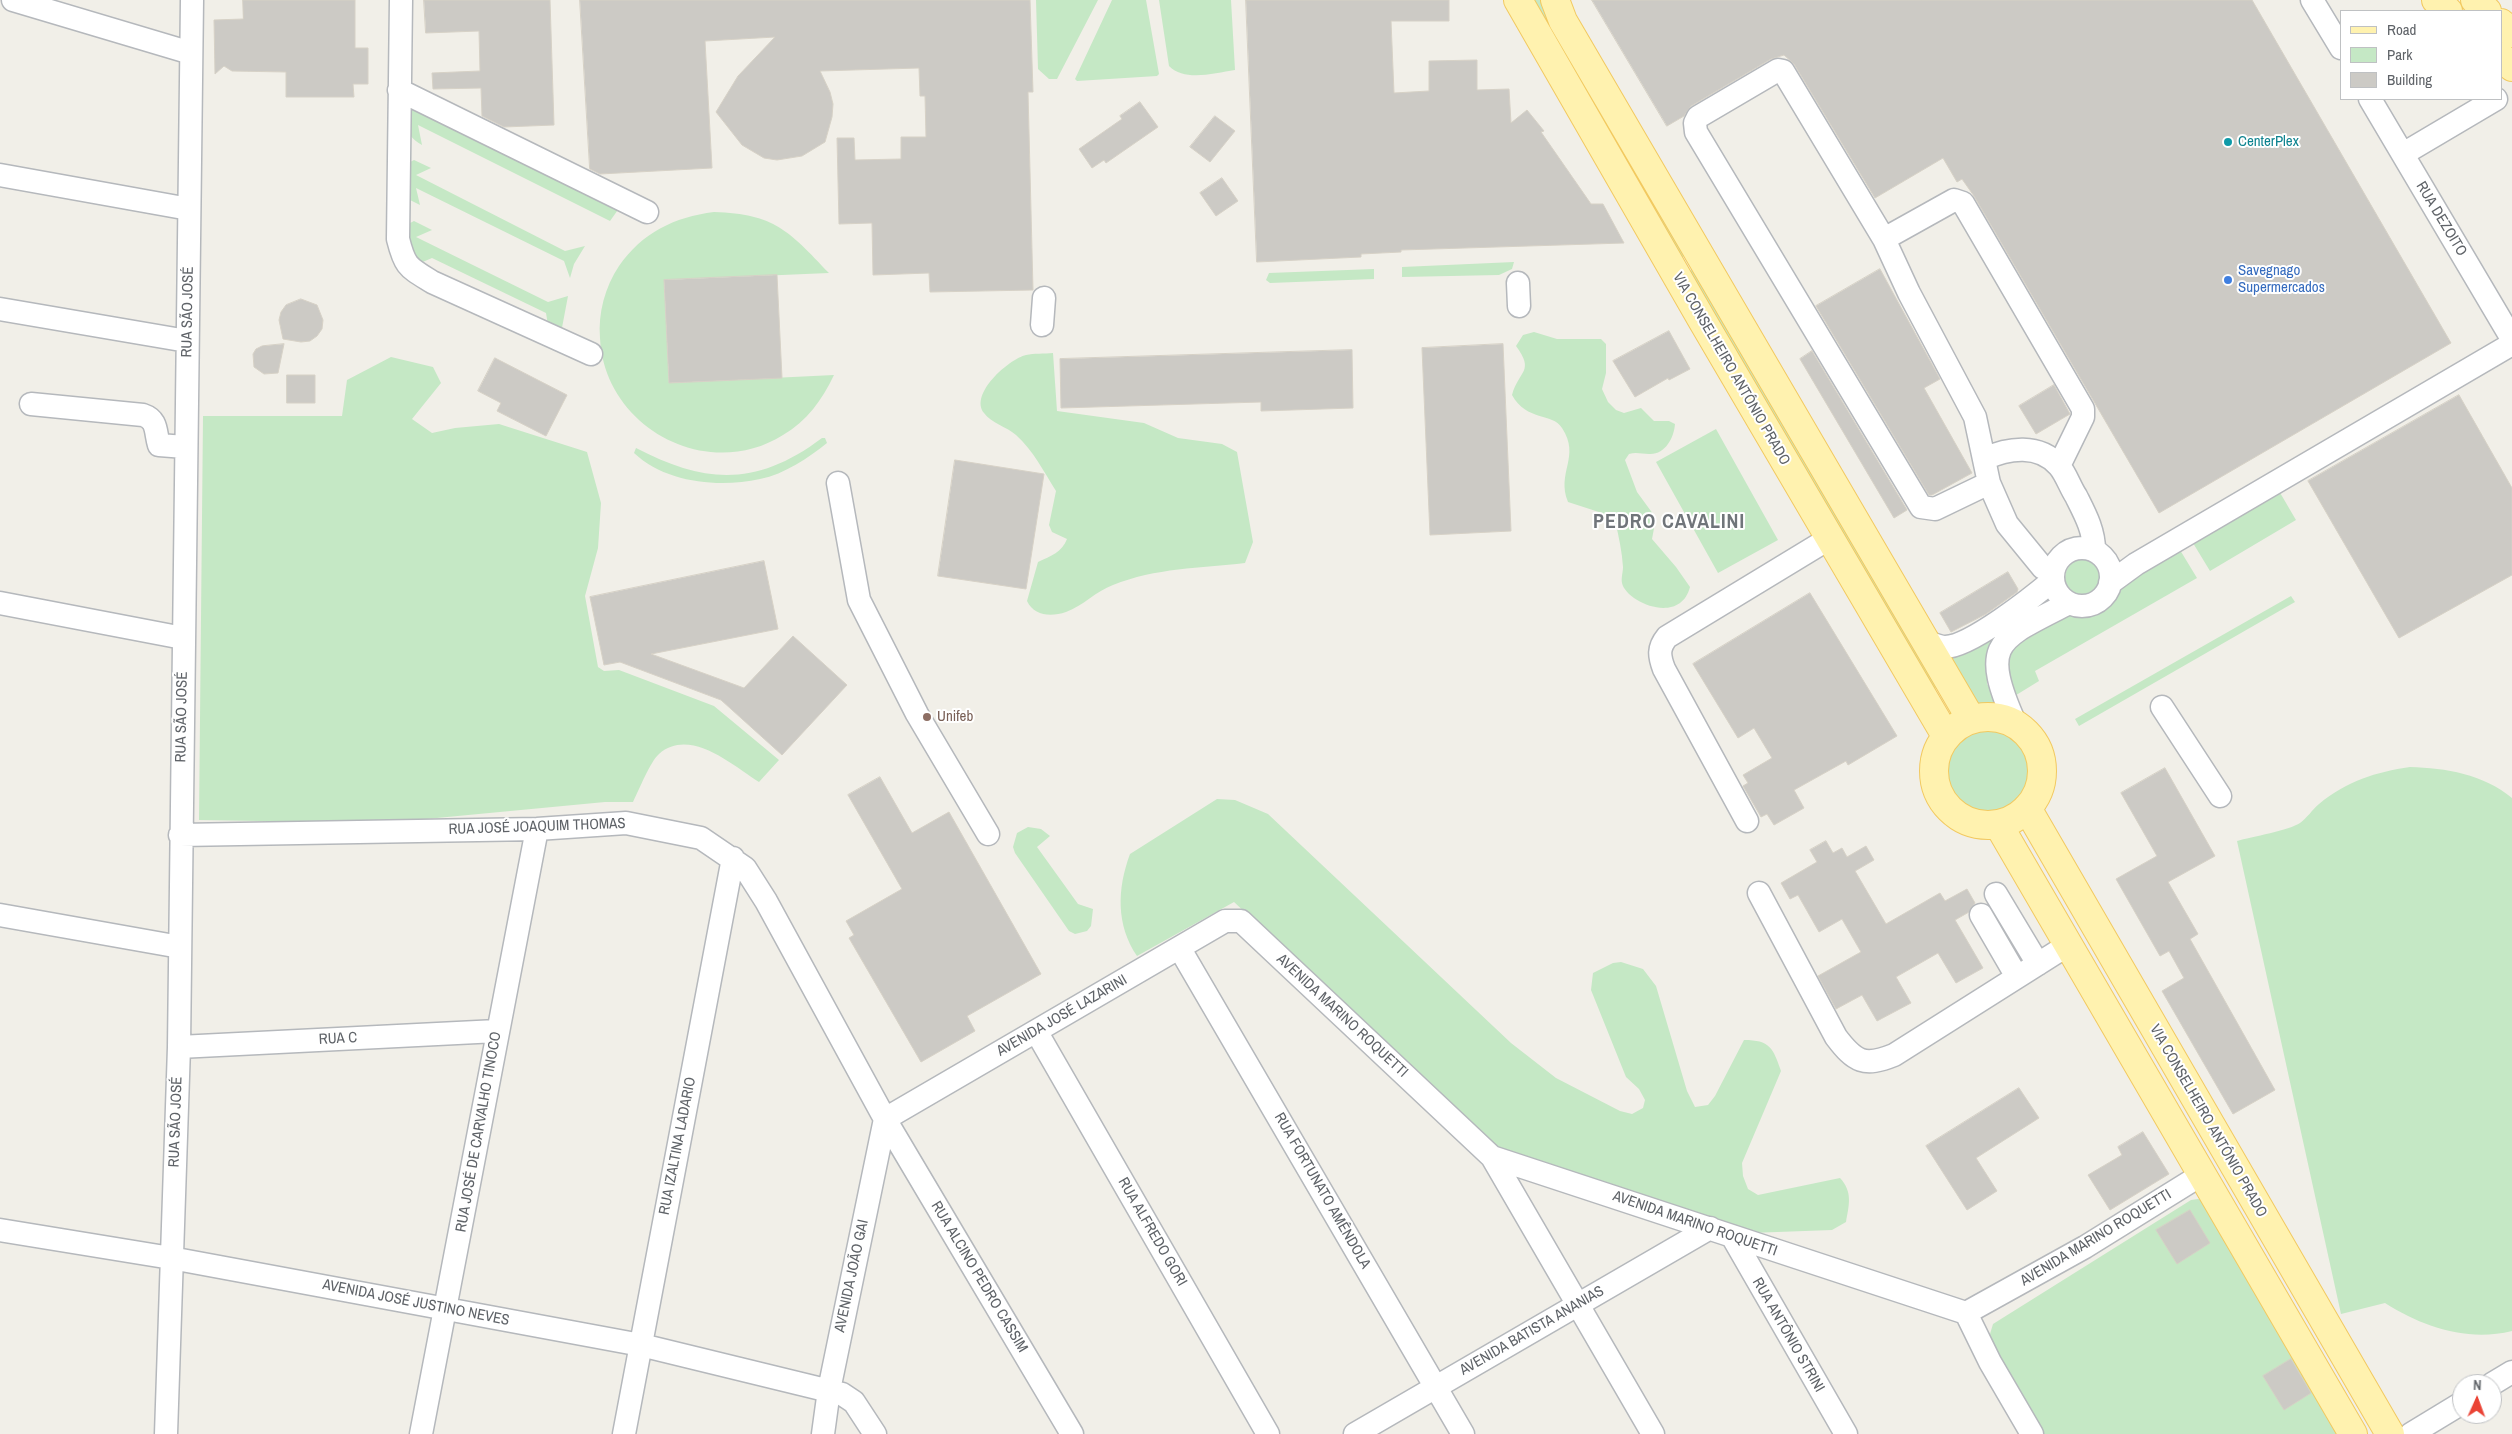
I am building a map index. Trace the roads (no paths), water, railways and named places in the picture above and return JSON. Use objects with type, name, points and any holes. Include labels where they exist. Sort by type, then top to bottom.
[{"type":"main road","name":"VIA CONSELHEIRO ANTÔNIO PRADO","points":[[1518,0],[1946,736]]},
{"type":"main road","name":"VIA CONSELHEIRO ANTÔNIO PRADO","points":[[1555,0],[1563,21],[1970,719]]},
{"type":"main road","points":[[2436,0],[2447,10]]},
{"type":"main road","points":[[2474,0],[2486,10]]},
{"type":"main road","points":[[2502,24],[2512,33]]},
{"type":"main road","points":[[2502,58],[2512,67]]},
{"type":"main road","points":[[1985,716],[2000,718],[2015,724],[2032,739],[2040,754],[2042,771],[2038,791],[2027,808],[2014,818],[1998,824],[1981,825],[1965,820],[1951,811],[1941,798],[1934,783],[1933,766],[1937,750],[1946,736],[1957,726],[1970,719],[1985,716]]},
{"type":"main road","name":"VIA CONSELHEIRO ANTÔNIO PRADO","points":[[2027,808],[2390,1434]]},
{"type":"main road","points":[[1998,824],[2353,1434]]},
{"type":"street","points":[[13,0],[191,53]]},
{"type":"street","name":"RUA SÃO JOSÉ","points":[[166,1434],[179,1047],[180,835],[192,0]]},
{"type":"street","points":[[401,0],[398,238],[402,256],[408,267],[432,282],[591,354]]},
{"type":"street","points":[[2312,0],[2340,46]]},
{"type":"street","points":[[1989,483],[1934,508],[1922,507],[1696,132],[1695,123],[1698,117],[1778,70],[1784,71],[1884,239],[1909,293],[1975,417],[1989,483],[2007,524],[2043,568],[2053,575],[2058,594],[2069,603],[2083,606],[2101,599],[2110,583],[2136,564],[2512,344]]},
{"type":"street","points":[[399,90],[647,212]]},
{"type":"street","name":"RUA DEZOITO","points":[[2371,100],[2512,339]]},
{"type":"street","points":[[2403,154],[2494,100]]},
{"type":"street","points":[[0,174],[189,209]]},
{"type":"street","points":[[1884,239],[1954,200],[1963,203],[2083,409],[2083,416],[2059,466]]},
{"type":"street","points":[[1518,283],[1519,306]]},
{"type":"street","points":[[1042,325],[1044,298]]},
{"type":"street","points":[[0,309],[187,341]]},
{"type":"street","points":[[31,404],[143,415],[151,418],[154,422],[159,445],[185,447]]},
{"type":"street","points":[[1984,459],[2021,449],[2040,453],[2059,466],[2087,517],[2094,550]]},
{"type":"street","points":[[838,483],[859,600],[917,714],[988,834]]},
{"type":"street","points":[[1748,822],[1664,669],[1660,655],[1662,644],[1667,637],[1830,538]]},
{"type":"street","points":[[1926,642],[1945,647],[1963,642],[2024,605],[2053,575],[2059,558],[2075,548],[2089,547],[2094,550],[2108,564],[2110,583]]},
{"type":"street","points":[[0,603],[183,638]]},
{"type":"street","points":[[2015,724],[1998,680],[1996,667],[2003,643],[2011,634],[2069,603]]},
{"type":"street","points":[[2162,707],[2220,796]]},
{"type":"street","name":"RUA JOSÉ JOAQUIM THOMAS","points":[[180,835],[537,829],[626,823],[701,838],[733,858],[745,868],[766,901],[885,1120]]},
{"type":"street","name":"RUA JOSÉ DE CARVALHO TINOCO","points":[[421,1434],[537,829]]},
{"type":"street","name":"RUA IZALTINA LADARIO","points":[[624,1434],[733,858]]},
{"type":"street","points":[[1759,893],[1836,1037],[1852,1057],[1860,1061],[1880,1061],[1894,1055],[2068,946]]},
{"type":"street","points":[[1996,894],[2038,964]]},
{"type":"street","points":[[0,915],[180,948]]},
{"type":"street","points":[[1981,915],[2017,977]]},
{"type":"street","name":"AVENIDA JOSÉ LAZARINI","points":[[885,1120],[1225,921],[1241,921]]},
{"type":"street","name":"AVENIDA MARINO ROQUETTI","points":[[1241,921],[1492,1157],[1966,1313],[2085,1247],[2201,1175]]},
{"type":"street","name":"RUA FORTUNATO AMÊNDOLA","points":[[1180,949],[1463,1434]]},
{"type":"street","name":"RUA C","points":[[179,1047],[497,1031]]},
{"type":"street","name":"RUA ALFREDO GORI","points":[[1036,1031],[1268,1434]]},
{"type":"street","name":"AVENIDA JOÃO GAI","points":[[823,1434],[829,1390],[885,1120]]},
{"type":"street","name":"RUA ALCINO PEDRO CASSIM","points":[[885,1120],[1072,1434]]},
{"type":"street","points":[[1492,1157],[1653,1434]]},
{"type":"street","name":"AVENIDA BATISTA ANANIAS","points":[[1355,1434],[1710,1228]]},
{"type":"street","name":"AVENIDA JOSÉ JUSTINO NEVES","points":[[0,1230],[171,1258],[641,1345],[842,1394],[854,1402],[875,1434]]},
{"type":"street","name":"RUA ANTÔNIO STRINI","points":[[1732,1236],[1846,1434]]},
{"type":"street","points":[[1966,1313],[1990,1362],[2032,1434]]},
{"type":"street","points":[[2411,1434],[2452,1409]]},
{"type":"place","name":"CenterPlex","points":[[2228,142]]},
{"type":"place","name":"Savegnago Supermercados","points":[[2228,280]]},
{"type":"place","name":"Unifeb","points":[[927,717]]},
{"type":"district","name":"PEDRO CAVALINI","points":[[1669,523]]}]
